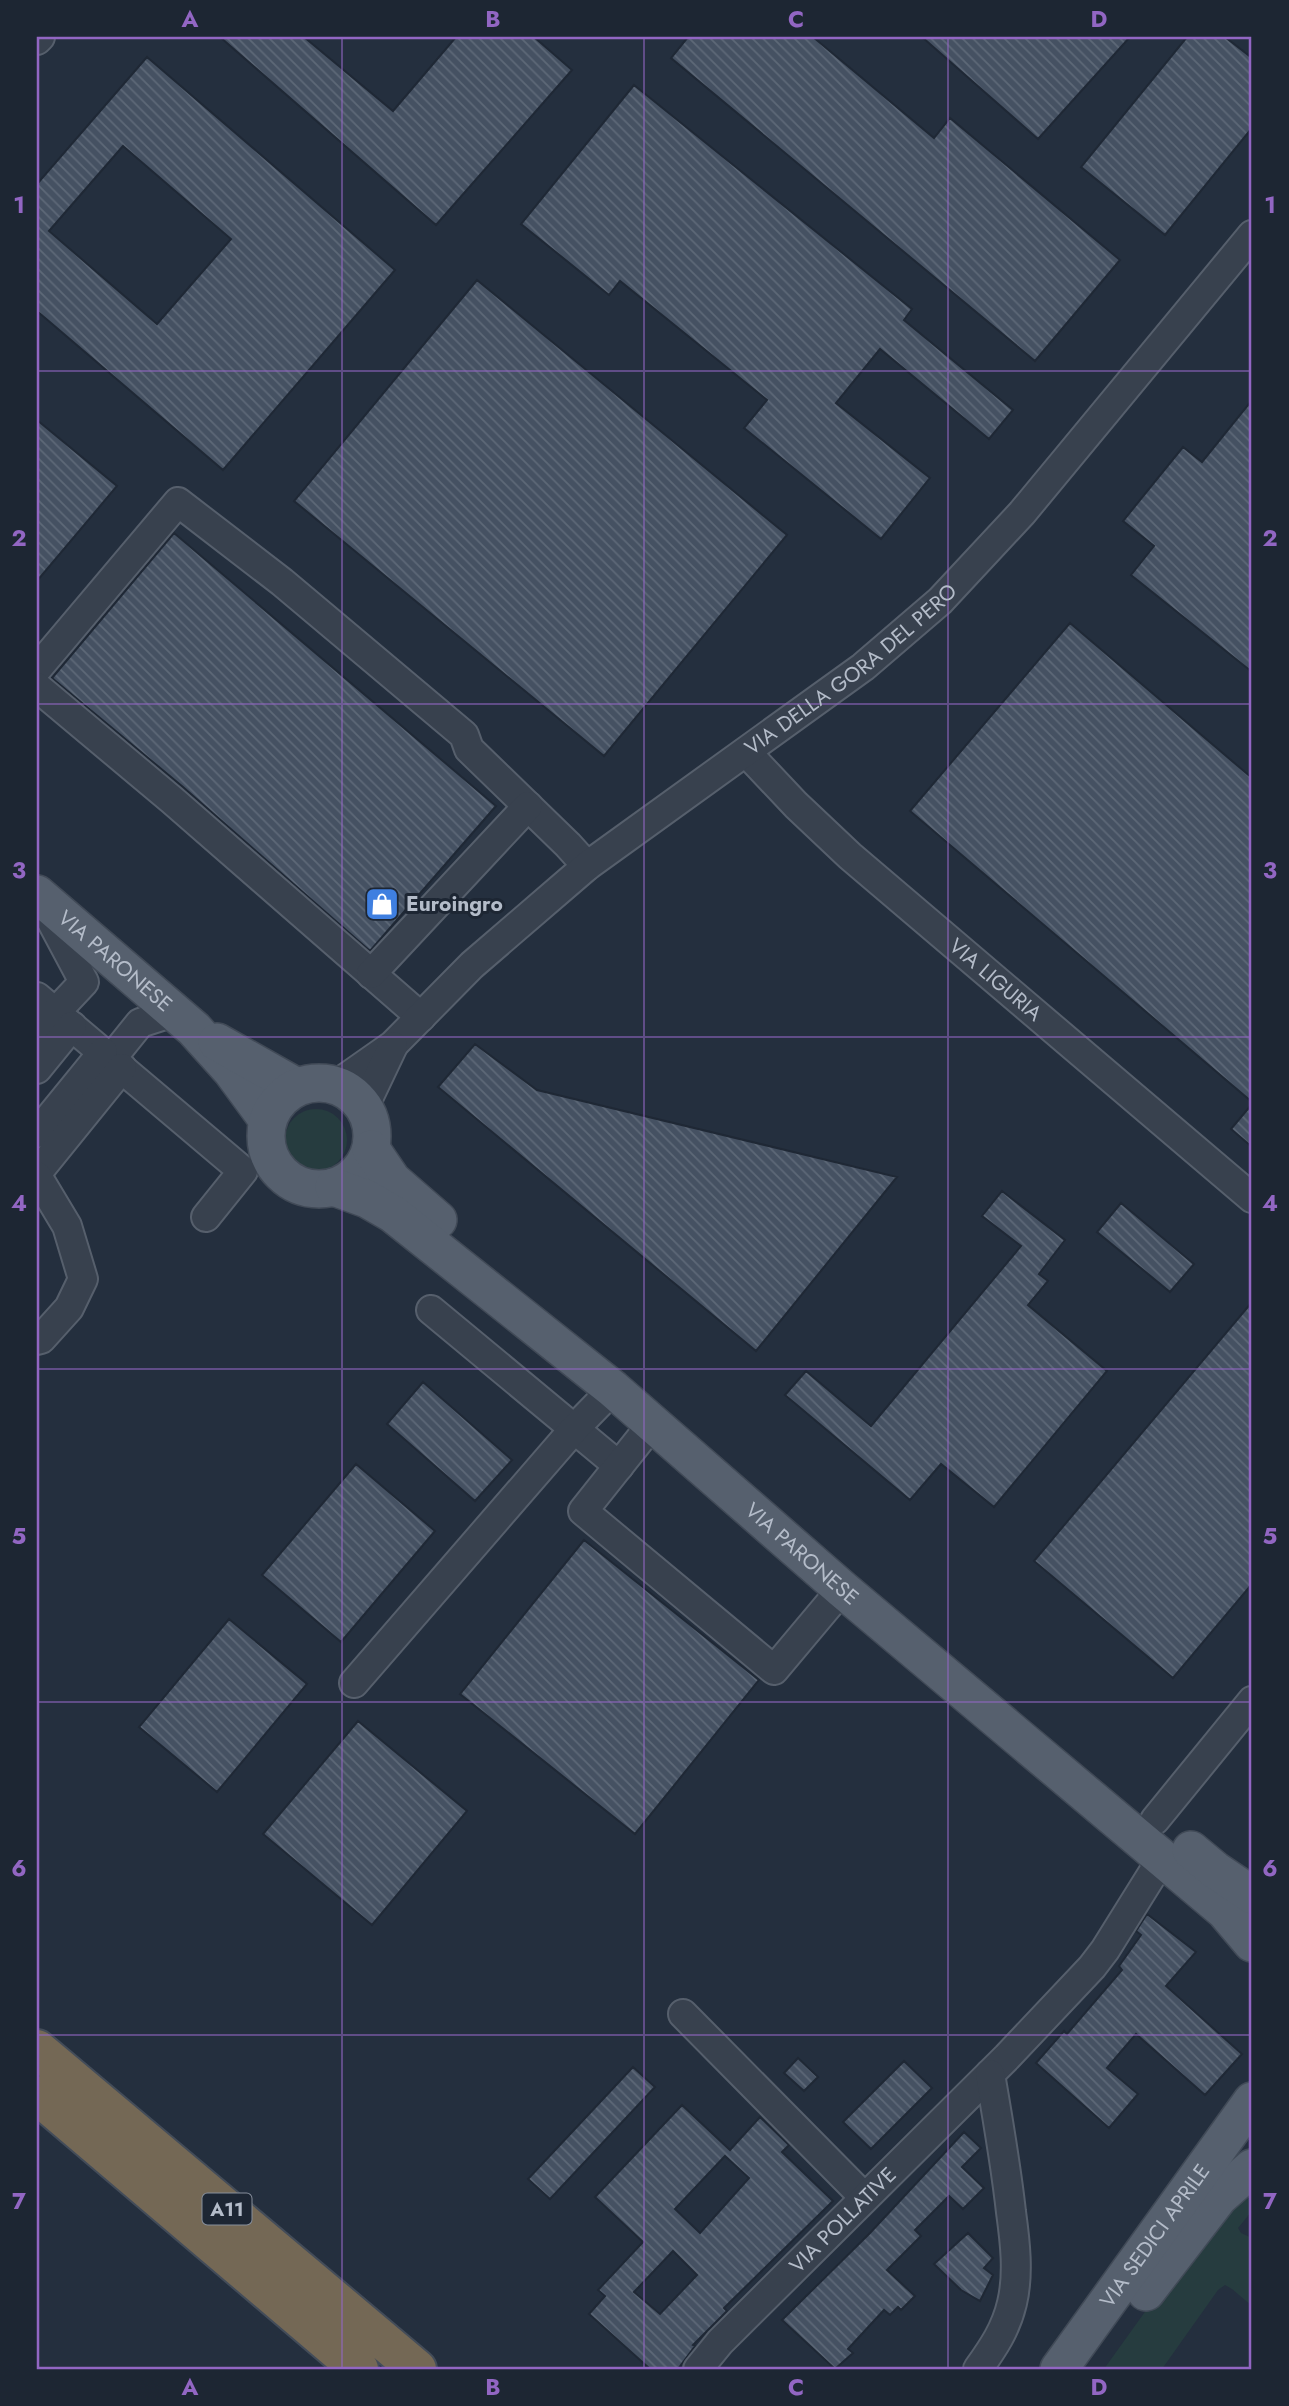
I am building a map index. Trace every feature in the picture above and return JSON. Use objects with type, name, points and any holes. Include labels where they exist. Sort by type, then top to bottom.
[{"type":"highway","name":"A11","points":[[37,2049],[417,2369]]},
{"type":"highway","name":"A11","points":[[37,2095],[359,2369]]},
{"type":"main road","name":"VIA PARONESE","points":[[37,894],[184,1021],[231,1070],[267,1119],[266,1144],[275,1167],[286,1179],[301,1187],[334,1187],[367,1199],[393,1214],[653,1423],[842,1589],[1163,1857],[1225,1911],[1252,1943]]},
{"type":"main road","name":"VIA PARONESE","points":[[184,1021],[297,1087]]},
{"type":"main road","points":[[267,1119],[284,1094],[297,1087],[323,1082],[352,1093],[364,1107]]},
{"type":"main road","name":"VIA PARONESE","points":[[364,1107],[370,1120],[371,1149],[392,1180],[407,1195],[722,1455],[1215,1870],[1252,1895]]},
{"type":"main road","points":[[334,1187],[350,1179],[363,1166],[371,1149]]},
{"type":"main road","name":"VIA SEDICI APRILE","points":[[1059,2369],[1252,2101]]},
{"type":"main road","name":"VIA SEDICI APRILE","points":[[1090,2369],[1170,2258],[1219,2197],[1252,2168]]},
{"type":"street","name":"VIA DELLA GORA DEL PERO","points":[[336,1085],[393,1045],[472,965],[587,866],[863,667],[940,601],[1022,513],[1252,234]]},
{"type":"street","points":[[37,669],[178,502],[282,582],[464,735],[469,749],[587,866]]},
{"type":"street","points":[[37,687],[172,800],[421,1017]]},
{"type":"street","name":"VIA LIGURIA","points":[[746,752],[796,805],[850,856],[1252,1198]]},
{"type":"street","points":[[366,969],[528,806]]},
{"type":"street","points":[[37,894],[85,982],[50,1017],[37,1069]]},
{"type":"street","points":[[50,1017],[112,1060],[243,1171],[206,1217]]},
{"type":"street","points":[[38,1341],[69,1308],[83,1279],[67,1226],[37,1175],[112,1060],[140,1023],[184,1021]]},
{"type":"street","name":"VIA DELLA GORA DEL PERO","points":[[364,1107],[393,1045]]},
{"type":"street","points":[[37,1133],[112,1060]]},
{"type":"street","points":[[431,1310],[619,1466]]},
{"type":"street","points":[[354,1683],[575,1428],[613,1390]]},
{"type":"street","points":[[653,1423],[583,1511],[774,1670],[842,1589]]},
{"type":"street","points":[[1155,1820],[1252,1701]]},
{"type":"street","name":"VIA POLLATIVE","points":[[698,2369],[720,2343],[990,2074],[1092,1967],[1163,1857]]},
{"type":"street","points":[[683,2014],[864,2197]]},
{"type":"street","points":[[978,2369],[998,2342],[1012,2302],[1015,2278],[1015,2242],[1009,2192],[990,2074]]},
{"type":"green space","points":[[310,1109],[322,1109],[338,1118],[345,1128],[345,1152],[338,1162],[322,1171],[310,1171],[299,1166],[290,1157],[285,1146],[285,1134],[290,1123],[299,1114]]},
{"type":"green space","points":[[1252,2185],[1252,2211],[1238,2228],[1241,2233],[1252,2238],[1252,2306],[1225,2285],[1218,2290],[1162,2369],[1104,2369],[1200,2235]]},
{"type":"building","points":[[220,37],[304,37],[393,111],[456,37],[534,37],[572,70],[436,225]]},
{"type":"building","points":[[688,37],[813,37],[934,138],[950,118],[1120,260],[1035,361],[671,58]]},
{"type":"building","points":[[922,37],[1130,37],[1038,139]]},
{"type":"building","points":[[1187,37],[1225,37],[1252,58],[1252,128],[1165,235],[1081,167]]},
{"type":"building","points":[[147,57],[395,270],[223,470],[37,311],[37,184]],"holes":[[[123,146],[231,239],[157,324],[49,231]]]},
{"type":"building","points":[[634,85],[912,309],[904,320],[1013,410],[989,439],[880,349],[836,403],[930,478],[881,539],[744,428],[767,400],[620,281],[609,295],[521,224]]},
{"type":"building","points":[[477,280],[787,535],[604,756],[294,501]]},
{"type":"building","points":[[1252,400],[1252,672],[1131,575],[1154,546],[1123,521],[1183,447],[1202,462]]},
{"type":"building","points":[[37,420],[117,486],[37,581]]},
{"type":"building","points":[[174,533],[496,806],[370,951],[183,787],[52,678]]},
{"type":"building","points":[[1070,623],[1252,778],[1252,1102],[910,811]]},
{"type":"building","points":[[475,1044],[537,1090],[897,1177],[756,1351],[438,1087]]},
{"type":"building","points":[[1252,1104],[1252,1147],[1231,1129]]},
{"type":"building","points":[[1002,1191],[1065,1240],[1039,1274],[1048,1281],[1028,1305],[1107,1371],[994,1507],[941,1464],[910,1500],[785,1395],[806,1371],[871,1426],[1021,1246],[982,1216]]},
{"type":"building","points":[[1121,1203],[1194,1264],[1170,1292],[1097,1232]]},
{"type":"building","points":[[1252,1302],[1252,1584],[1173,1678],[1034,1561]]},
{"type":"building","points":[[423,1382],[512,1460],[475,1501],[387,1424]]},
{"type":"building","points":[[356,1464],[435,1531],[341,1642],[262,1575]]},
{"type":"building","points":[[584,1540],[759,1680],[635,1834],[460,1694]]},
{"type":"building","points":[[229,1619],[307,1684],[217,1792],[139,1727]]},
{"type":"building","points":[[358,1721],[467,1811],[372,1925],[263,1834]]},
{"type":"building","points":[[1147,1914],[1196,1952],[1166,1986],[1242,2054],[1205,2095],[1136,2034],[1107,2068],[1138,2094],[1109,2128],[1036,2063],[1064,2031],[1067,2034],[1122,1970],[1119,1966],[1141,1935],[1136,1931]]},
{"type":"building","points":[[798,2058],[818,2077],[804,2091],[784,2073]]},
{"type":"building","points":[[904,2061],[932,2088],[871,2149],[843,2122]]},
{"type":"building","points":[[633,2067],[655,2087],[550,2199],[528,2179]]},
{"type":"building","points":[[682,2105],[730,2150],[760,2117],[789,2145],[782,2152],[833,2201],[724,2308],[727,2311],[693,2345],[695,2346],[678,2369],[650,2369],[589,2314],[605,2296],[598,2290],[643,2242],[595,2197]],"holes":[[[725,2156],[749,2178],[700,2233],[675,2209]],[[673,2251],[697,2275],[660,2314],[634,2292]]]},
{"type":"building","points":[[964,2132],[981,2148],[962,2167],[984,2188],[963,2209],[949,2196],[915,2230],[921,2236],[887,2270],[915,2296],[901,2310],[898,2307],[890,2315],[884,2310],[848,2349],[853,2353],[835,2369],[782,2320],[870,2233]]},
{"type":"building","points":[[968,2233],[993,2258],[984,2268],[993,2275],[980,2301],[961,2290],[934,2264]]},
{"type":"place","name":"Euroingro","points":[[382,904]]}]
